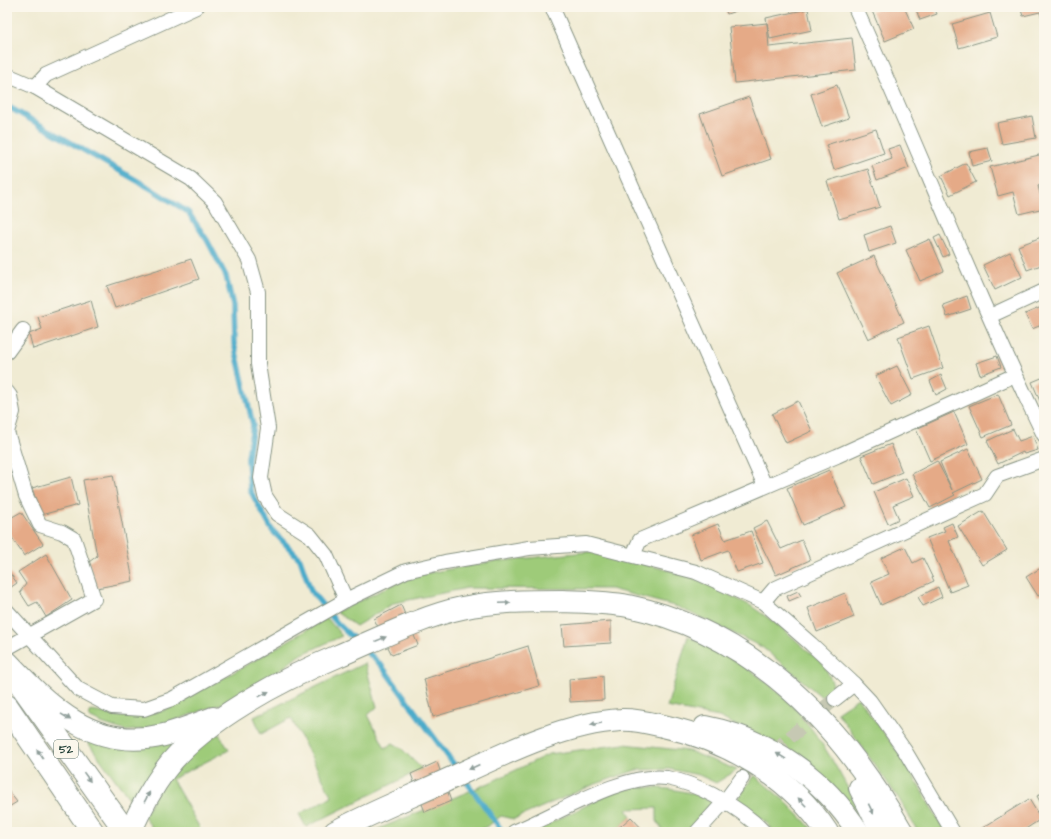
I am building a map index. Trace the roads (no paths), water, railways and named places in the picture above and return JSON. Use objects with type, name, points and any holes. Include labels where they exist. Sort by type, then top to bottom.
[{"type":"main road","points":[[7,662],[43,700],[80,726],[99,733],[121,737],[143,738],[164,735],[233,710],[315,666],[438,614],[490,603],[541,601],[596,602],[628,606],[689,624],[746,654],[772,673],[797,694],[820,717],[859,764],[902,832]]},
{"type":"main road","name":"52","points":[[7,666],[126,832]]},
{"type":"main road","points":[[797,694],[833,743],[866,800],[882,832]]},
{"type":"main road","name":"52","points":[[7,706],[93,832]]},
{"type":"main road","points":[[130,832],[151,790],[182,750],[233,710]]},
{"type":"main road","points":[[622,720],[679,730],[704,738],[755,763],[781,782],[801,801],[827,832]]},
{"type":"main road","points":[[335,832],[360,818],[506,753],[564,731],[592,724],[622,720],[652,720],[715,729],[744,738],[769,749],[793,763],[814,780],[836,801],[858,832]]},
{"type":"street","points":[[35,87],[46,75],[196,7]]},
{"type":"street","points":[[552,7],[765,486]]},
{"type":"street","points":[[855,7],[901,108],[1015,375],[1044,435]]},
{"type":"street","points":[[7,75],[35,87],[192,179],[215,202],[250,260],[258,292],[258,364],[268,428],[262,478],[265,496],[277,514],[310,535],[326,555],[346,600]]},
{"type":"street","points":[[990,316],[1044,291]]},
{"type":"street","points":[[7,352],[23,330]]},
{"type":"street","points":[[633,556],[640,540],[837,456],[1015,375]]},
{"type":"street","points":[[7,392],[10,396],[13,412],[7,432],[26,496],[40,525],[62,532],[74,539],[94,599],[7,648]]},
{"type":"street","points":[[763,602],[774,589],[985,494],[998,476],[1044,459]]},
{"type":"street","points":[[7,611],[78,688],[112,707],[144,709],[172,699],[346,600],[406,571],[445,562],[529,548],[586,544],[696,572],[763,602],[854,684],[870,702],[905,751],[953,832]]},
{"type":"street","points":[[834,698],[854,684]]},
{"type":"street","points":[[514,832],[613,786],[639,780],[666,778],[696,786],[725,801],[750,817],[764,832]]},
{"type":"street","points":[[697,832],[725,801],[742,778]]},
{"type":"waterway","points":[[7,106],[148,187],[188,212],[207,240],[226,276],[233,306],[234,343],[253,425],[248,458],[250,490],[272,530],[300,559],[311,591],[337,623],[357,642]]},
{"type":"waterway","points":[[364,649],[381,665],[458,770]]},
{"type":"waterway","points":[[463,777],[503,832]]},
{"type":"tunnel","points":[[742,778],[835,699]]}]
